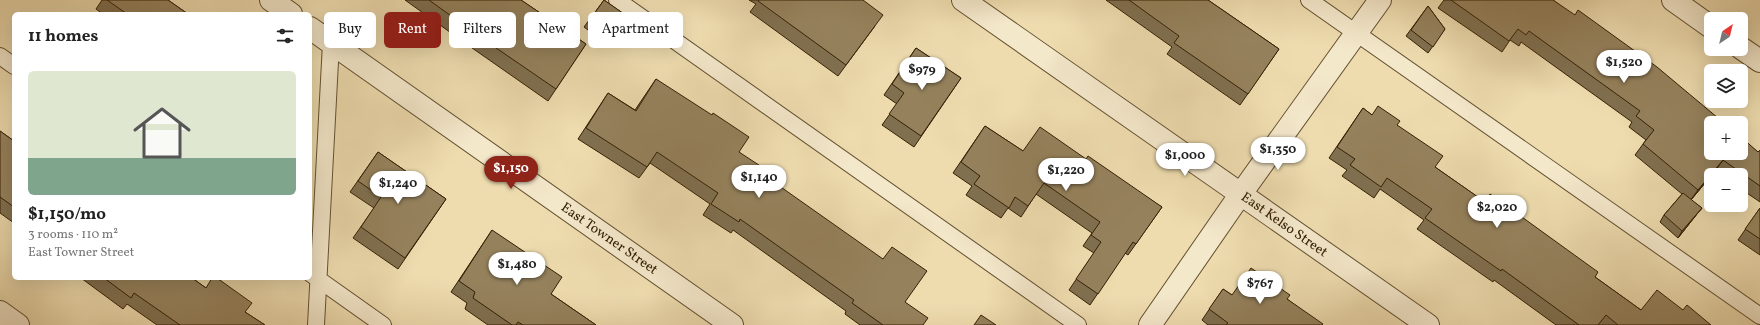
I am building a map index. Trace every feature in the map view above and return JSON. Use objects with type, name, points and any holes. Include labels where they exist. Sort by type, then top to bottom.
[{"type":"street","points":[[271,0],[288,12]]},
{"type":"street","name":"East Kelso Street","points":[[964,0],[1240,195],[1428,325]]},
{"type":"street","points":[[1150,325],[1240,195],[1380,0]]},
{"type":"street","points":[[1673,0],[1704,22]]},
{"type":"street","name":"East Towner Street","points":[[312,29],[324,38]]},
{"type":"street","name":"East Towner Street","points":[[339,48],[732,325]]},
{"type":"street","points":[[1748,53],[1760,61]]},
{"type":"street","points":[[0,312],[18,325]]},
{"type":"lane","points":[[616,0],[1078,325]]},
{"type":"lane","points":[[1309,0],[1760,316]]},
{"type":"lane","points":[[316,325],[314,276],[332,48]]},
{"type":"lane","points":[[0,56],[12,65]]},
{"type":"lane","points":[[314,276],[383,325]]},
{"type":"building","points":[[107,0],[168,0],[185,12],[124,12]]},
{"type":"building","points":[[429,0],[521,0],[539,12],[524,12],[524,48],[580,48],[580,40],[586,44],[556,89],[496,48],[516,48],[516,12],[449,12],[449,14]]},
{"type":"building","points":[[604,0],[621,12],[595,12]]},
{"type":"building","points":[[863,0],[883,15],[846,65],[758,1]]},
{"type":"building","points":[[1129,0],[1208,0],[1279,49],[1248,94],[1174,43],[1179,36]]},
{"type":"building","points":[[1451,0],[1553,0],[1575,15],[1578,10],[1657,67],[1704,106],[1704,108],[1716,116],[1704,116],[1704,160],[1723,160],[1716,168],[1704,168],[1704,183],[1698,190],[1643,144],[1654,130],[1636,116],[1640,111],[1529,31],[1526,35],[1518,29],[1509,41]]},
{"type":"building","points":[[1428,6],[1445,29],[1433,47],[1411,30]]},
{"type":"building","points":[[916,48],[961,78],[921,136],[889,114],[904,93],[892,84]]},
{"type":"building","points":[[656,79],[712,115],[713,113],[749,137],[739,152],[771,173],[768,178],[883,259],[892,247],[927,271],[905,302],[928,318],[923,325],[883,325],[852,303],[854,300],[740,219],[739,222],[711,204],[718,193],[657,152],[647,167],[586,128],[608,93],[636,111]]},
{"type":"building","points":[[1378,106],[1400,121],[1397,125],[1443,156],[1435,167],[1485,202],[1490,194],[1598,272],[1595,277],[1641,310],[1657,290],[1683,310],[1687,305],[1711,325],[1618,325],[1606,315],[1598,325],[1579,325],[1502,269],[1501,271],[1425,218],[1432,209],[1387,178],[1381,187],[1350,165],[1355,159],[1337,147],[1363,108],[1372,115]]},
{"type":"building","points":[[985,126],[1023,151],[1040,127],[1086,159],[1088,156],[1162,207],[1136,244],[1133,242],[1098,294],[1076,279],[1101,242],[1091,235],[1100,222],[1044,183],[1028,206],[1015,197],[1009,208],[974,184],[980,176],[961,162]]},
{"type":"building","points":[[0,131],[12,140],[12,206],[0,197]]},
{"type":"building","points":[[1748,143],[1758,152],[1760,150],[1760,186],[1748,178],[1748,168],[1734,168],[1723,160],[1748,160]]},
{"type":"building","points":[[378,152],[446,199],[405,258],[361,227],[381,197],[358,181]]},
{"type":"building","points":[[1683,193],[1702,208],[1682,231],[1664,215]]},
{"type":"building","points":[[1760,208],[1760,239],[1745,229]]},
{"type":"building","points":[[492,230],[562,277],[551,294],[596,325],[523,325],[518,322],[516,325],[512,325],[473,298],[475,292],[459,281]]},
{"type":"building","points":[[1251,268],[1290,295],[1287,299],[1323,324],[1226,325],[1228,323],[1209,309],[1223,289],[1232,295]]},
{"type":"building","points":[[107,280],[195,280],[206,288],[211,280],[220,280],[252,303],[245,312],[265,325],[180,325],[134,293],[131,298]]},
{"type":"building","points":[[981,315],[996,325],[974,325]]}]
